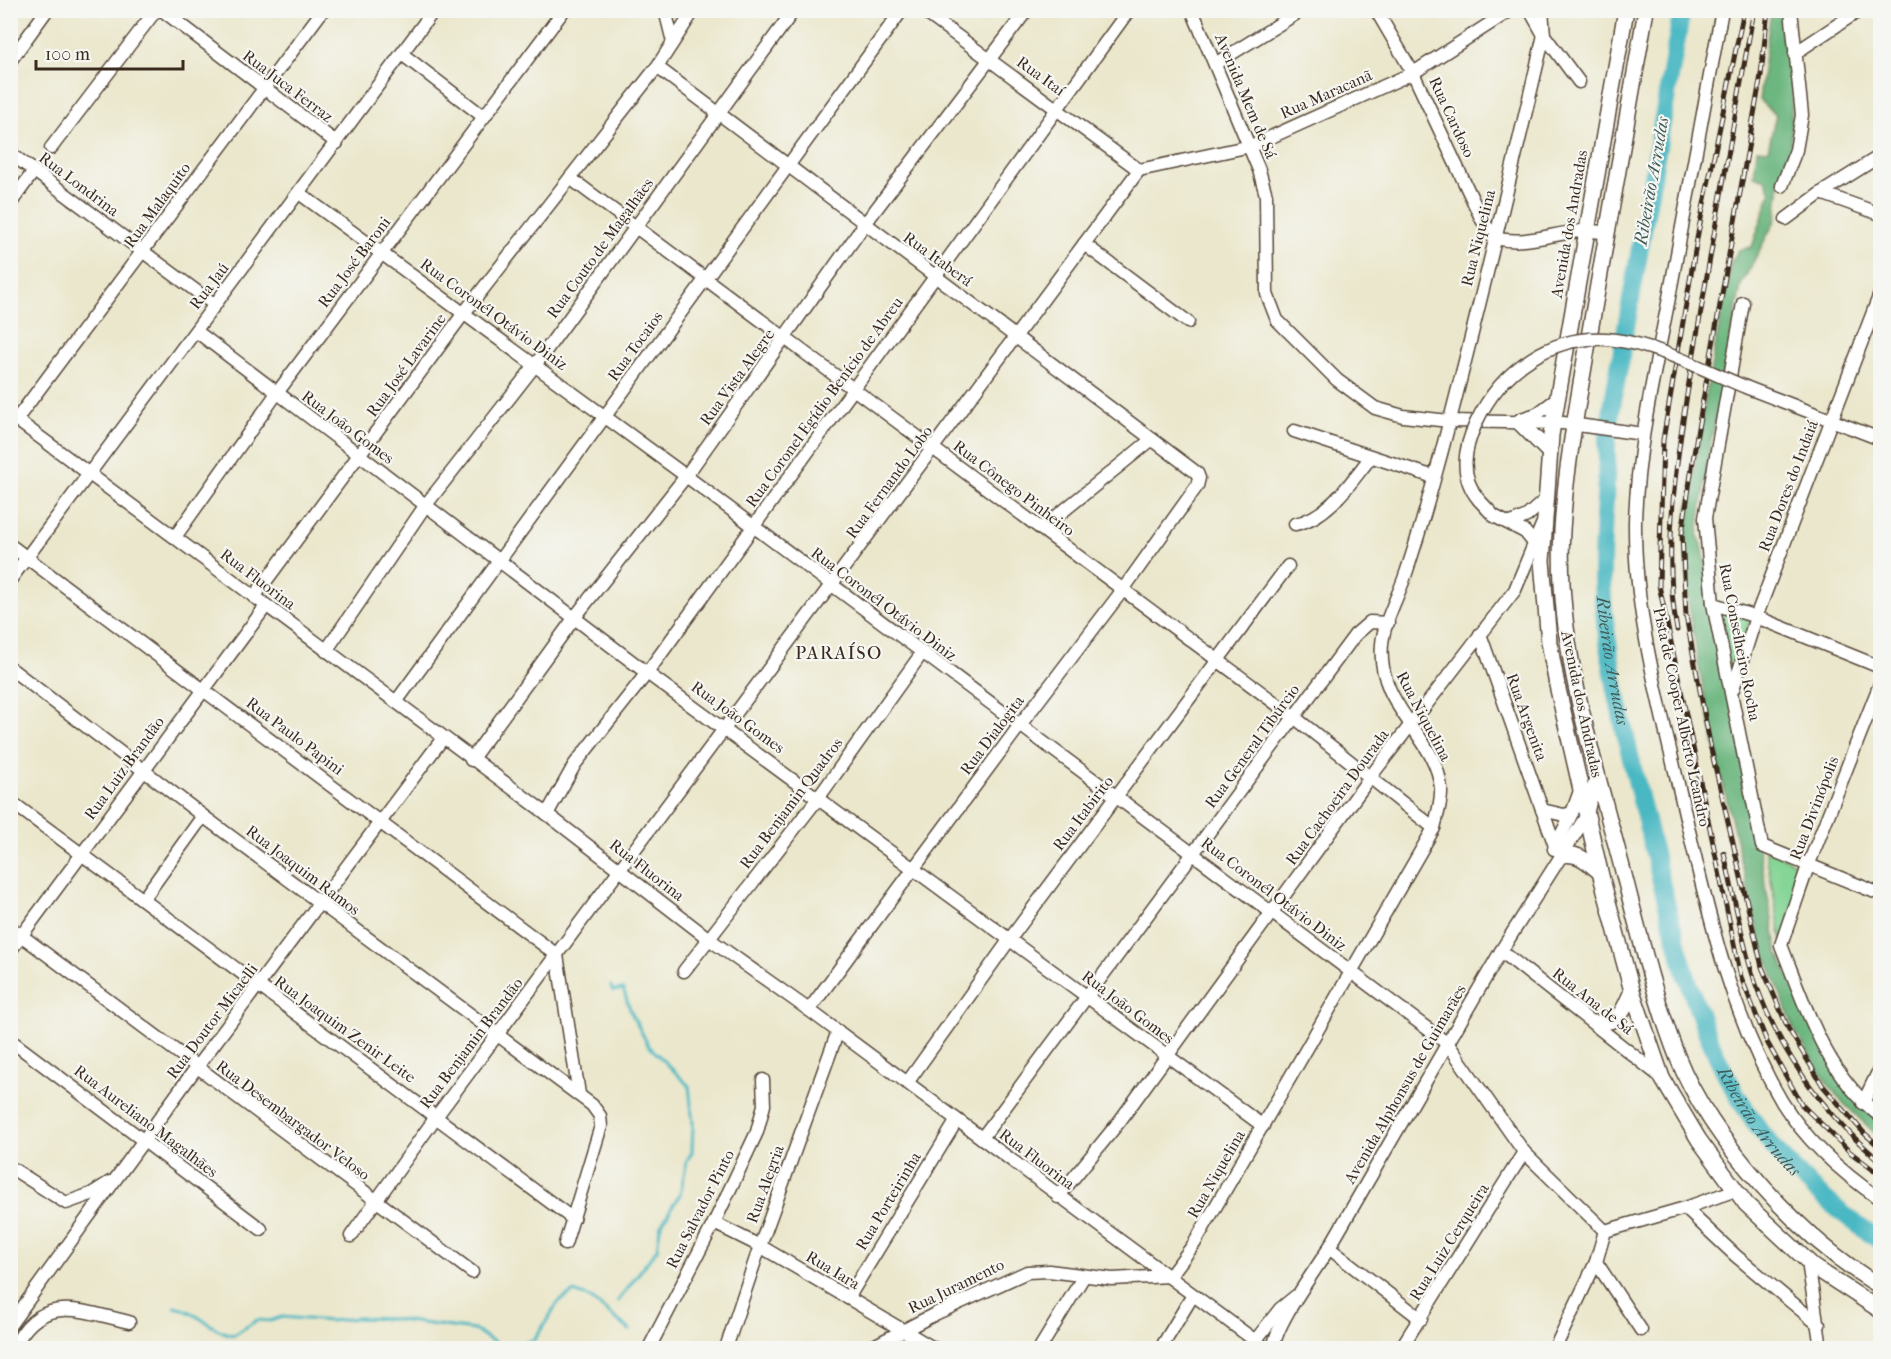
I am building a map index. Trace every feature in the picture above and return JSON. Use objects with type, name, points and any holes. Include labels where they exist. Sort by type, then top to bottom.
[{"type":"main road","name":"Avenida dos Andradas","points":[[1626,10],[1552,424],[1543,524],[1542,561],[1551,653],[1581,788],[1580,814],[1600,872],[1632,991],[1662,1078],[1699,1140],[1746,1204],[1808,1262],[1839,1285],[1881,1310]]},
{"type":"main road","name":"Avenida dos Andradas","points":[[1646,10],[1574,424],[1562,532],[1566,619],[1578,695],[1596,772],[1661,1006],[1678,1058],[1710,1117],[1752,1175],[1822,1245],[1881,1286]]},
{"type":"main road","points":[[1515,422],[1549,452]]},
{"type":"main road","points":[[1534,543],[1542,561]]},
{"type":"main road","points":[[1558,851],[1581,857],[1600,872]]},
{"type":"main road","points":[[1595,1023],[1611,1023],[1617,1019],[1632,991]]},
{"type":"main road","points":[[1662,1078],[1710,1117]]},
{"type":"street","points":[[10,61],[47,10]]},
{"type":"street","points":[[51,148],[156,10]]},
{"type":"street","name":"Rua Juca Ferraz","points":[[162,10],[337,143]]},
{"type":"street","name":"Rua Malaquito","points":[[13,418],[142,253],[323,10]]},
{"type":"street","name":"Rua Jaú","points":[[10,580],[434,10]]},
{"type":"street","name":"Rua José Baroni","points":[[175,537],[277,393],[564,10]]},
{"type":"street","points":[[665,10],[673,42]]},
{"type":"street","name":"Rua José Lavarine","points":[[254,597],[464,313],[657,67],[694,10]]},
{"type":"street","name":"Rua Couto de Magalhães","points":[[326,651],[425,507],[536,364],[794,10]]},
{"type":"street","name":"Rua Tocaios","points":[[396,702],[902,10]]},
{"type":"street","name":"Rua Itaí","points":[[922,10],[1057,107],[1139,170]]},
{"type":"street","name":"Rua Vista Alegre","points":[[471,760],[575,617],[686,476],[864,225],[1027,10]]},
{"type":"street","name":"Rua Coronel Egídio Benício de Abreu","points":[[547,814],[575,764],[647,673],[1129,10]]},
{"type":"street","name":"Avenida Mem de Sá","points":[[1192,10],[1251,146],[1266,195],[1267,294],[1277,320],[1337,380],[1369,404],[1402,416],[1449,421],[1574,424],[1643,434]]},
{"type":"street","points":[[1215,64],[1302,10]]},
{"type":"street","name":"Rua Cardoso","points":[[1376,10],[1413,73],[1482,220],[1496,238]]},
{"type":"street","name":"Rua Maracanã","points":[[1139,170],[1251,146],[1413,73],[1511,10]]},
{"type":"street","points":[[1530,10],[1544,35],[1580,82]]},
{"type":"street","name":"Rua Niquelina","points":[[1170,1276],[1194,1244],[1434,828],[1441,800],[1439,778],[1383,676],[1382,641],[1410,562],[1496,238],[1544,35],[1542,10]]},
{"type":"street","name":"Pista de Cooper Alberto Leandro","points":[[1722,10],[1643,434],[1635,523],[1641,608],[1655,685],[1725,971],[1755,1052],[1784,1104],[1814,1144],[1842,1171],[1881,1199]]},
{"type":"street","points":[[1782,186],[1796,150],[1802,115],[1791,10]]},
{"type":"street","points":[[1795,53],[1860,10]]},
{"type":"street","points":[[402,54],[484,117]]},
{"type":"street","name":"Rua Itaberá","points":[[657,67],[864,225],[1015,335],[1197,473],[1199,478]]},
{"type":"street","name":"Rua Londrina","points":[[10,153],[215,305]]},
{"type":"street","points":[[1786,219],[1821,193],[1881,156]]},
{"type":"street","name":"Rua Fernando Lobo","points":[[620,871],[1139,170]]},
{"type":"street","points":[[10,204],[34,171]]},
{"type":"street","name":"Rua Cônego Pinheiro","points":[[570,178],[785,338],[852,391],[934,449],[1294,717],[1434,828]]},
{"type":"street","name":"Rua Coronél Otávio Diniz","points":[[299,193],[536,364],[1448,1044],[1524,1152],[1605,1231]]},
{"type":"street","points":[[1821,193],[1881,214]]},
{"type":"street","points":[[1496,238],[1516,242],[1586,230],[1606,233]]},
{"type":"street","points":[[1084,244],[1188,322]]},
{"type":"street","name":"Rua Dores do Indaiá","points":[[1732,691],[1756,617],[1881,294]]},
{"type":"street","name":"Rua Conselheiro Rocha","points":[[1743,303],[1705,518],[1713,604],[1762,846],[1808,866]]},
{"type":"street","name":"Rua João Gomes","points":[[196,331],[425,507],[499,559],[647,673],[725,727],[1263,1126]]},
{"type":"street","points":[[1534,543],[1525,532],[1494,516],[1479,500],[1470,487],[1465,458],[1468,441],[1481,411],[1511,373],[1548,348],[1583,340],[1616,340],[1662,354],[1881,439]]},
{"type":"street","name":"Avenida Mem de Sá","points":[[1515,422],[1537,414],[1557,399]]},
{"type":"street","name":"Rua Fluorina","points":[[13,418],[471,760],[547,814],[709,939],[809,1010],[1260,1345]]},
{"type":"street","points":[[1294,431],[1370,458],[1434,477]]},
{"type":"street","points":[[1041,529],[1151,440]]},
{"type":"street","points":[[1295,524],[1318,515],[1352,482],[1370,458]]},
{"type":"street","name":"Rua Dialogita","points":[[809,1010],[1122,591],[1197,486],[1199,478]]},
{"type":"street","points":[[1511,523],[1527,516],[1545,500]]},
{"type":"street","name":"Rua Cachoeira Dourada","points":[[1058,1197],[1119,1122],[1371,776],[1515,590],[1543,524]]},
{"type":"street","name":"Rua Paulo Papini","points":[[10,545],[558,955]]},
{"type":"street","name":"Rua Itabirito","points":[[907,1083],[1010,939],[1288,566]]},
{"type":"street","points":[[1713,604],[1756,617],[1881,667]]},
{"type":"street","name":"Rua Luiz Brandão","points":[[10,951],[266,606]]},
{"type":"street","name":"Rua General Tibúrcio","points":[[982,1138],[1359,629],[1370,622],[1388,623]]},
{"type":"street","name":"Rua Argenita","points":[[1480,634],[1558,851]]},
{"type":"street","name":"Rua Benjamin Quadros","points":[[684,971],[819,797],[922,653]]},
{"type":"street","name":"Rua Joaquim Ramos","points":[[10,669],[203,816],[579,1094],[597,1112],[601,1126],[565,1244]]},
{"type":"street","name":"Rua Divinópolis","points":[[1863,1102],[1828,1059],[1781,945],[1808,866],[1881,684]]},
{"type":"street","name":"Rua Doutor Micaelli","points":[[10,1325],[196,1068],[443,738]]},
{"type":"street","name":"Avenida Alphonsus de Guimarães","points":[[1274,1348],[1275,1335],[1329,1248],[1539,890],[1580,814],[1596,772]]},
{"type":"street","name":"Rua Joaquim Zenir Leite","points":[[10,801],[144,898],[573,1219]]},
{"type":"street","points":[[1542,810],[1564,815],[1580,814]]},
{"type":"street","points":[[144,898],[203,816]]},
{"type":"street","points":[[1808,866],[1881,894]]},
{"type":"street","name":"Rua Benjamin Brandão","points":[[351,1236],[436,1117],[620,871]]},
{"type":"street","name":"Rua Desembargador Veloso","points":[[10,927],[472,1272]]},
{"type":"street","name":"Rua Ana de Sá","points":[[1502,951],[1662,1078]]},
{"type":"street","points":[[558,955],[579,1094]]},
{"type":"street","name":"Rua Alegria","points":[[726,1348],[760,1246],[838,1032]]},
{"type":"street","name":"Rua Aureliano Magalhães","points":[[10,1040],[261,1229]]},
{"type":"street","points":[[1881,1068],[1863,1102],[1881,1116]]},
{"type":"street","name":"Rua Salvador Pinto","points":[[649,1348],[714,1223],[757,1132],[764,1105],[763,1080]]},
{"type":"street","name":"Rua Porteirinha","points":[[848,1298],[957,1120]]},
{"type":"street","name":"Rua Luiz Cerqueira","points":[[1401,1348],[1524,1152]]},
{"type":"street","points":[[10,1167],[66,1203],[91,1194],[120,1174]]},
{"type":"street","points":[[1555,1348],[1596,1262],[1605,1231],[1685,1208],[1736,1190]]},
{"type":"street","points":[[1685,1208],[1736,1256],[1819,1324]]},
{"type":"street","name":"Rua Iara","points":[[714,1223],[760,1246],[933,1348]]},
{"type":"street","points":[[1329,1248],[1421,1319]]},
{"type":"street","points":[[1596,1262],[1641,1330]]},
{"type":"street","points":[[1808,1262],[1821,1348]]},
{"type":"street","name":"Rua Juramento","points":[[870,1348],[1014,1276],[1027,1272],[1049,1271],[1084,1276],[1138,1279],[1170,1276]]},
{"type":"street","points":[[1040,1348],[1084,1276]]},
{"type":"street","name":"Avenida Alphonsus de Guimarães","points":[[1260,1345],[1280,1309],[1299,1294]]},
{"type":"street","points":[[1161,1348],[1193,1295]]},
{"type":"street","points":[[14,1348],[30,1324],[43,1314],[57,1308],[74,1309],[129,1322]]},
{"type":"green space","points":[[1771,11],[1787,11],[1792,79],[1791,145],[1780,181],[1776,219],[1741,285],[1709,452],[1698,536],[1702,544],[1778,952],[1806,1018],[1880,1120],[1880,1138],[1840,1100],[1822,1076],[1794,1029],[1760,941],[1719,767],[1687,593],[1685,529],[1705,400],[1731,262],[1739,250],[1752,247],[1771,192],[1766,180],[1754,176],[1757,149],[1768,150],[1776,115],[1759,100]]},
{"type":"green space","points":[[1717,608],[1750,618],[1732,682]]},
{"type":"green space","points":[[1765,849],[1806,868],[1782,941]]},
{"type":"waterway","name":"Ribeirão Arrudas","points":[[1682,10],[1607,435],[1602,589],[1612,667],[1629,750],[1679,951],[1705,1029],[1721,1066],[1741,1102],[1789,1165],[1833,1206],[1880,1241]]},
{"type":"waterway","points":[[611,986],[613,991],[623,989],[631,1012],[648,1045],[689,1086],[693,1123],[692,1152],[687,1161],[680,1194],[660,1227],[657,1249],[618,1301]]},
{"type":"waterway","points":[[511,1348],[535,1339],[559,1301],[574,1292],[590,1298],[630,1330]]},
{"type":"waterway","points":[[175,1307],[191,1313],[219,1330],[234,1335],[257,1320],[270,1321],[282,1317],[330,1321],[357,1318],[392,1319],[474,1330],[504,1348]]},
{"type":"railway","points":[[1744,10],[1698,233],[1663,440],[1659,585],[1741,977],[1767,1042],[1802,1105],[1850,1152],[1880,1175]]},
{"type":"railway","points":[[1677,630],[1672,596],[1671,560],[1674,485],[1684,411],[1754,10]]},
{"type":"railway","points":[[1768,10],[1761,75],[1697,434],[1682,534],[1686,616],[1711,749],[1762,967],[1788,1028],[1823,1086],[1864,1133],[1880,1147]]},
{"type":"railway","points":[[1724,853],[1751,969],[1772,1023],[1786,1050],[1819,1099],[1838,1121],[1880,1161]]},
{"type":"district","name":"PARAÍSO","points":[[839,653]]}]
